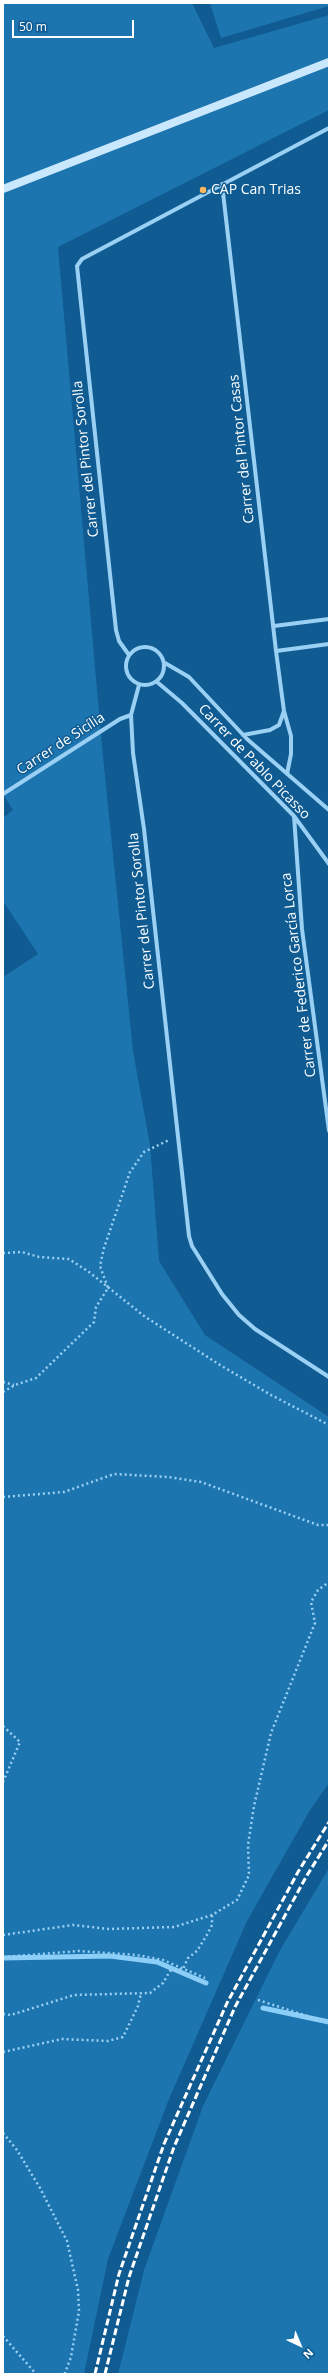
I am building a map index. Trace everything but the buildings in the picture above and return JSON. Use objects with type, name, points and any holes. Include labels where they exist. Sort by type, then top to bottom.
[{"type":"street","points":[[3,188],[329,62]]},
{"type":"street","points":[[222,184],[329,128]]},
{"type":"street","name":"Carrer del Pintor Sorolla","points":[[129,655],[120,641],[116,630],[77,266],[82,259],[222,184]]},
{"type":"street","name":"Carrer del Pintor Casas","points":[[222,184],[276,650],[284,710],[291,736],[291,754],[286,774]]},
{"type":"street","points":[[274,626],[329,619]]},
{"type":"street","points":[[276,650],[329,644]]},
{"type":"street","points":[[140,647],[152,648],[160,653],[165,663],[163,674],[157,682],[147,685],[139,685],[130,679],[126,671],[126,664],[129,655],[140,647]]},
{"type":"street","name":"Carrer de Pablo Picasso","points":[[165,663],[189,677],[243,735],[329,810]]},
{"type":"street","name":"Carrer de Pablo Picasso","points":[[157,682],[182,703],[294,816],[329,864]]},
{"type":"street","name":"Carrer del Pintor Sorolla","points":[[139,685],[131,715],[133,753],[144,829],[178,1135]]},
{"type":"street","points":[[243,735],[270,730],[279,725],[284,710]]},
{"type":"street","name":"Carrer de Sicília","points":[[3,794],[120,719],[131,715]]},
{"type":"street","name":"Carrer de Federico García Lorca","points":[[294,816],[302,929],[329,1131]]},
{"type":"street","points":[[178,1135],[189,1236],[192,1246],[222,1294],[239,1315],[255,1329],[329,1377]]},
{"type":"path","points":[[108,1288],[100,1266],[104,1248],[130,1172],[144,1152],[178,1135]]},
{"type":"path","points":[[3,1253],[22,1252],[39,1256],[69,1259],[144,1316],[220,1365],[271,1395],[329,1425]]},
{"type":"path","points":[[3,1392],[15,1385],[36,1378],[94,1322],[96,1307],[108,1288]]},
{"type":"path","points":[[3,1382],[15,1385]]},
{"type":"path","points":[[3,1497],[64,1492],[114,1474],[168,1477],[201,1482],[318,1525],[329,1525]]},
{"type":"path","points":[[3,1935],[73,1925],[116,1929],[174,1927],[212,1915],[238,1900],[249,1875],[248,1845],[254,1806],[271,1733],[315,1623],[311,1602],[318,1590],[329,1582]]},
{"type":"path","points":[[3,1726],[20,1742],[3,1782]]},
{"type":"path","points":[[183,1969],[188,1958],[197,1951],[208,1933],[212,1925],[212,1915]]},
{"type":"path","points":[[3,1957],[79,1951],[144,1956],[163,1960],[205,1978]]},
{"type":"path","points":[[3,2014],[11,2015],[74,1995],[150,1993],[162,1983],[170,1971],[183,1969]]},
{"type":"path","points":[[3,2052],[62,2039],[108,2041],[123,2037],[138,2006],[141,1993]]},
{"type":"path","points":[[258,2000],[329,2023]]},
{"type":"path","points":[[3,2133],[18,2150],[40,2188],[66,2241],[78,2290],[80,2311],[71,2357],[65,2373],[62,2374]]},
{"type":"path","points":[[3,2336],[36,2374]]},
{"type":"shaded area","points":[[3,3],[192,3],[214,48],[329,15],[329,110],[58,247],[102,747],[133,1051],[150,1145],[159,1261],[205,1335],[329,1417],[329,1783],[310,1810],[247,1921],[169,2099],[108,2259],[84,2374],[3,2374],[3,977],[38,954],[3,901],[3,818],[13,810],[3,794]]},
{"type":"shaded area","points":[[210,3],[329,3],[329,6],[221,38]]},
{"type":"shaded area","points":[[329,1868],[329,2374],[118,2374],[144,2270],[203,2106],[279,1952]]},
{"type":"waterway","points":[[3,1958],[110,1956],[157,1962],[206,1983]]},
{"type":"waterway","points":[[263,2008],[329,2022]]},
{"type":"railway","points":[[95,2374],[119,2274],[164,2144],[227,2003],[298,1872],[329,1822]]},
{"type":"railway","points":[[105,2374],[129,2277],[174,2147],[235,2007],[306,1877],[329,1840]]},
{"type":"place","name":"CAP Can Trias","points":[[203,190]]}]
